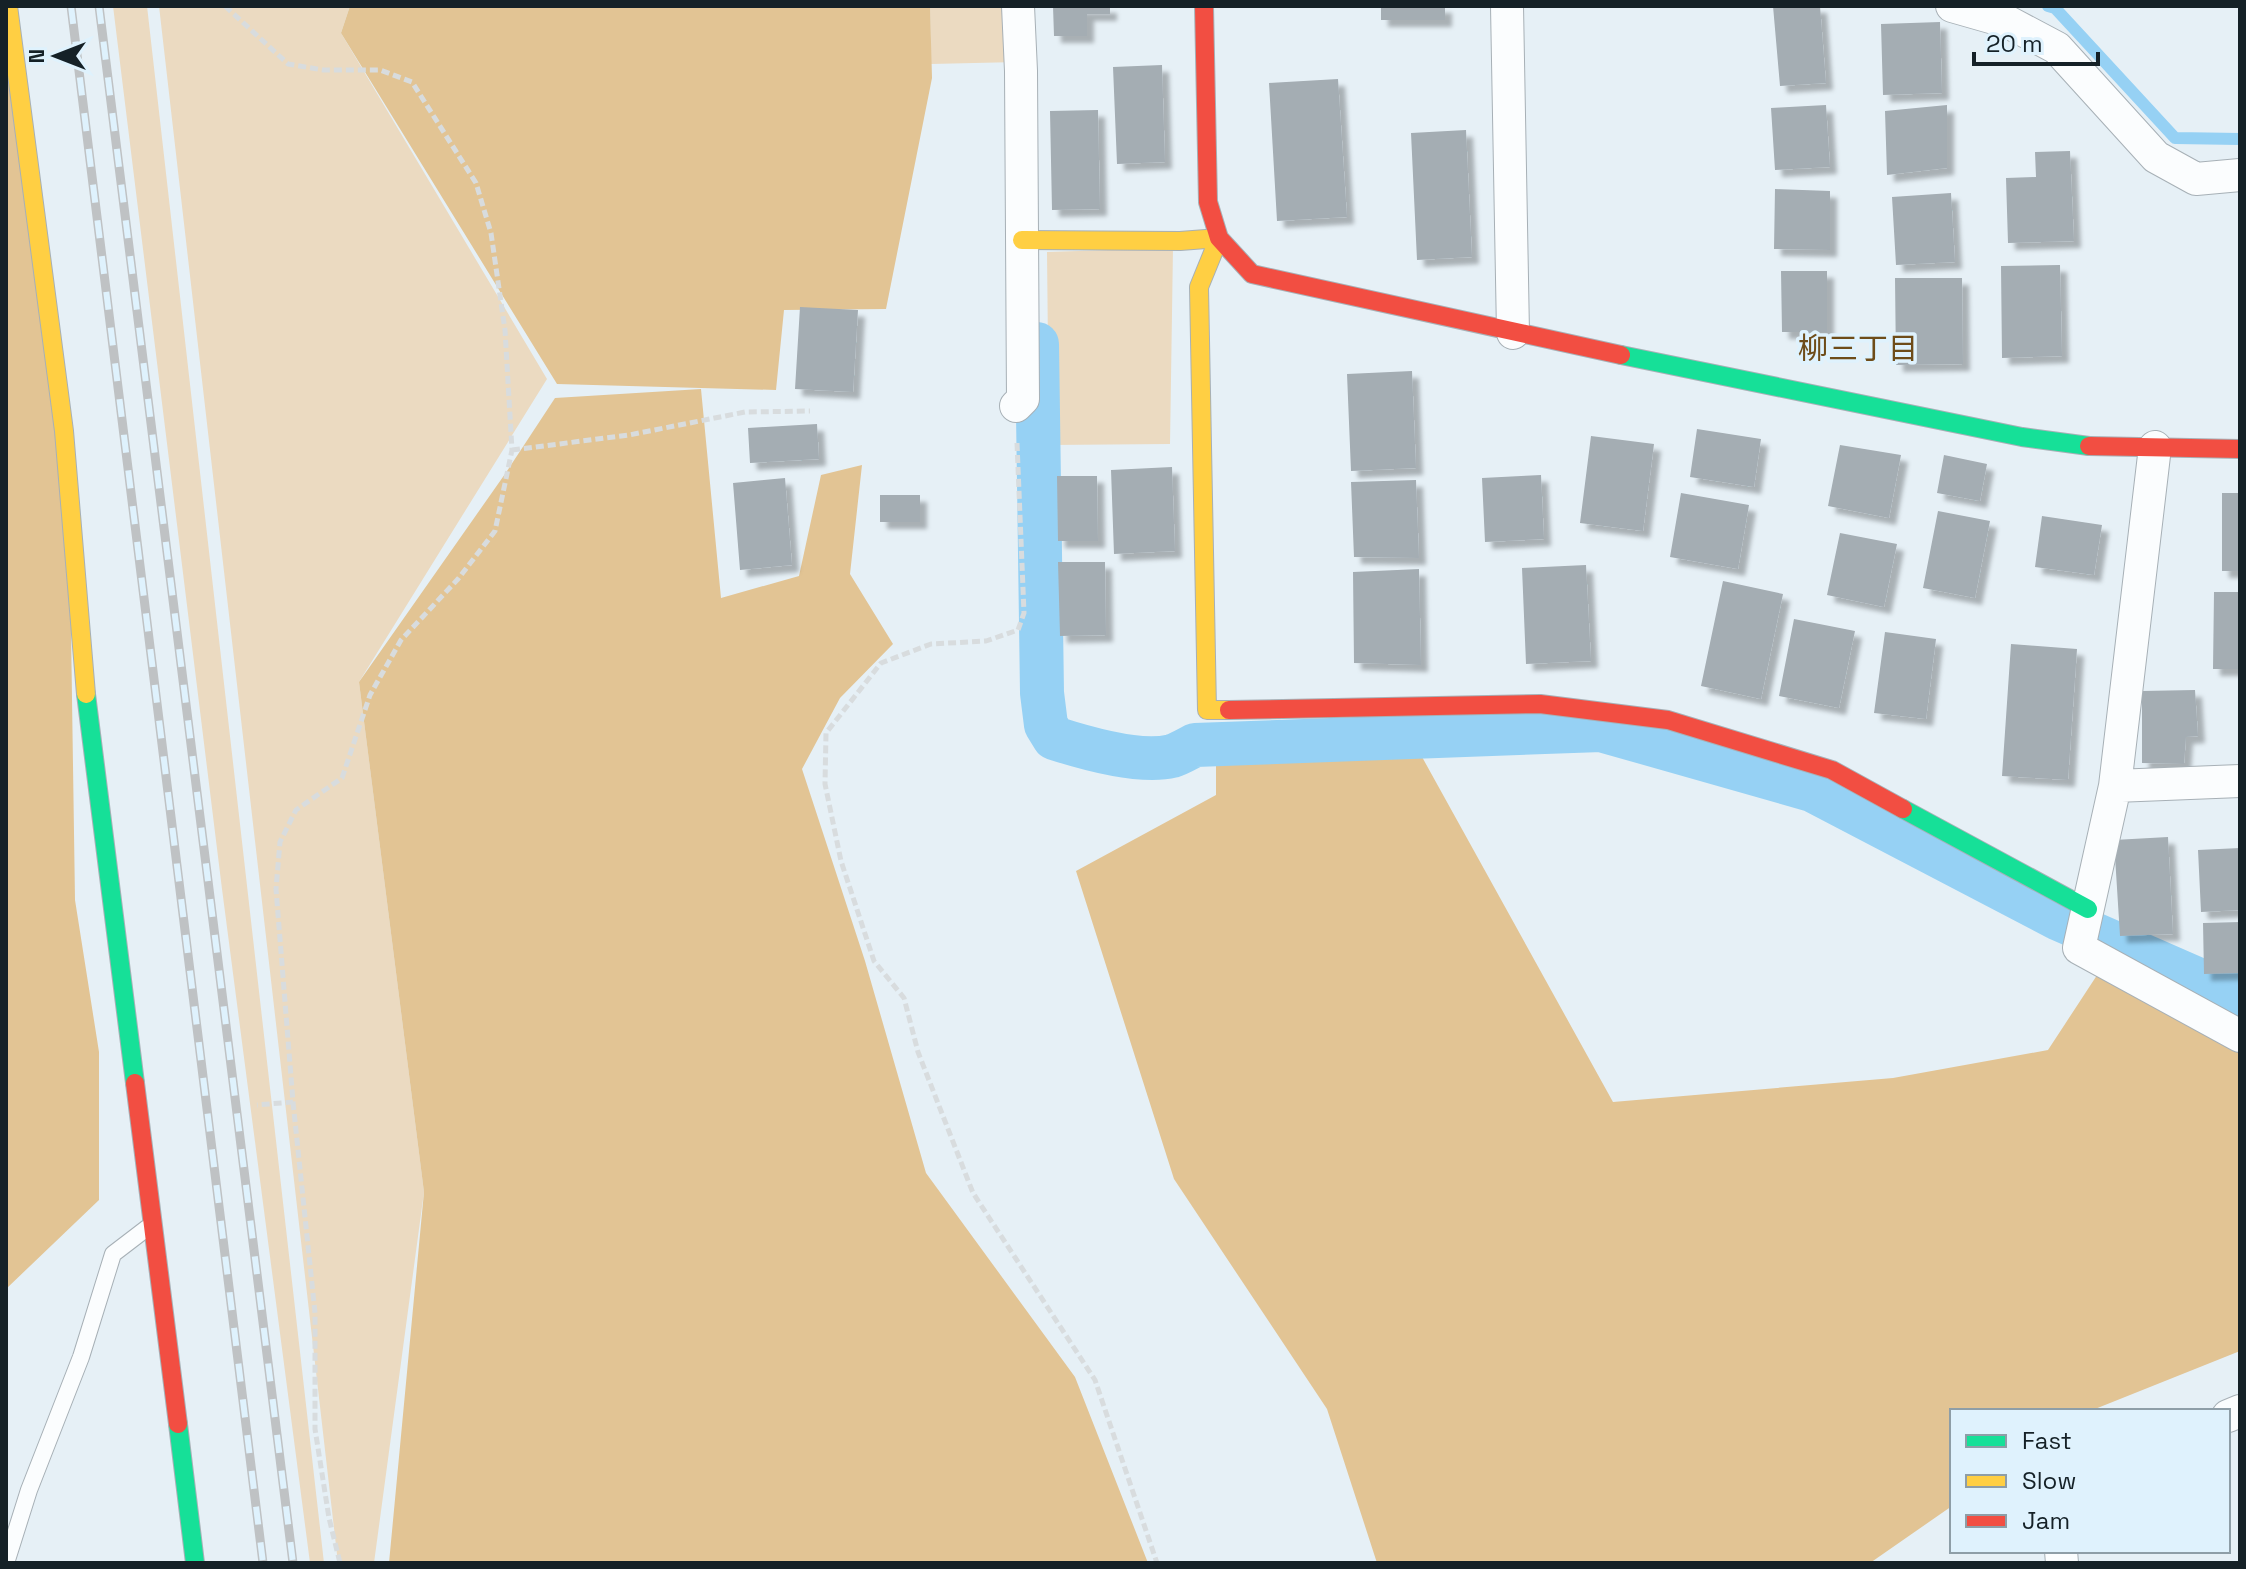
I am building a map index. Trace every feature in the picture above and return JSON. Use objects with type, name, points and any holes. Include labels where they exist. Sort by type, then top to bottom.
[{"type":"street","points":[[8,6],[64,431],[85,689],[195,1563]]},
{"type":"street","points":[[1016,406],[1023,399],[1018,6]]},
{"type":"street","points":[[1204,6],[1208,202],[1219,238],[1252,274],[1513,333],[2022,437],[2100,447],[2240,449]]},
{"type":"street","points":[[1507,6],[1513,333]]},
{"type":"street","points":[[1952,6],[2008,22],[2057,48],[2156,157],[2196,179],[2240,175]]},
{"type":"street","points":[[1022,240],[1180,241],[1219,238]]},
{"type":"street","points":[[1219,238],[1199,287],[1207,710],[1540,704],[1668,720],[1832,770],[2088,909]]},
{"type":"street","points":[[2155,447],[2115,786],[2079,948],[2240,1036]]},
{"type":"street","points":[[2115,786],[2240,781]]},
{"type":"lane","points":[[6,1563],[29,1490],[81,1357],[113,1254],[152,1224]]},
{"type":"path","points":[[225,6],[288,64],[323,70],[380,70],[412,82],[476,183],[491,233],[505,330],[512,450],[495,531],[458,579],[401,640],[370,695],[342,778],[296,810],[280,842],[276,889],[293,1102],[315,1313],[315,1429],[329,1518],[340,1563]]},
{"type":"path","points":[[1016,406],[1024,613],[1018,630],[986,641],[931,644],[881,663],[826,733],[825,784],[841,861],[874,961],[904,998],[918,1052],[973,1193],[1095,1380],[1157,1563]]},
{"type":"path","points":[[512,450],[629,435],[745,412],[810,411]]},
{"type":"path","points":[[257,1105],[293,1102]]},
{"type":"shaded area","points":[[113,6],[147,6],[324,1563],[310,1563],[222,889]]},
{"type":"shaded area","points":[[159,6],[350,6],[341,33],[547,379],[359,682],[424,1192],[374,1563],[338,1563]]},
{"type":"shaded area","points":[[350,6],[930,6],[932,78],[886,309],[784,310],[776,390],[557,384],[341,33]]},
{"type":"shaded area","points":[[930,6],[1013,6],[1018,62],[931,64]]},
{"type":"shaded area","points":[[6,9],[69,495],[75,900],[99,1052],[99,1200],[6,1289]]},
{"type":"shaded area","points":[[1173,248],[1170,444],[1049,445],[1047,252]]},
{"type":"shaded area","points":[[701,389],[721,598],[799,576],[821,475],[862,465],[850,574],[893,644],[840,698],[802,769],[865,961],[926,1173],[1075,1377],[1148,1563],[389,1563],[424,1192],[359,682],[555,398]]},
{"type":"shaded area","points":[[1406,728],[1613,1102],[1893,1078],[2048,1050],[2105,963],[2240,1023],[2240,1351],[2095,1409],[1950,1409],[1950,1507],[1870,1563],[1377,1563],[1327,1409],[1174,1179],[1076,871],[1216,795],[1216,733]]},
{"type":"building","points":[[1053,6],[1110,6],[1110,14],[1087,14],[1087,36],[1054,36]]},
{"type":"building","points":[[1381,6],[1445,6],[1445,20],[1381,20]]},
{"type":"building","points":[[1773,6],[1820,6],[1826,83],[1780,86]]},
{"type":"building","points":[[1940,22],[1942,93],[1883,95],[1881,24]]},
{"type":"building","points":[[1162,65],[1165,162],[1117,164],[1113,67]]},
{"type":"building","points":[[1338,79],[1347,217],[1277,221],[1269,83]]},
{"type":"building","points":[[1826,105],[1830,167],[1775,170],[1771,108]]},
{"type":"building","points":[[1947,105],[1947,168],[1887,175],[1885,111]]},
{"type":"building","points":[[1098,110],[1100,209],[1052,210],[1050,111]]},
{"type":"building","points":[[1466,130],[1472,257],[1417,260],[1411,133]]},
{"type":"building","points":[[2070,151],[2074,241],[2008,243],[2006,178],[2036,177],[2035,152]]},
{"type":"building","points":[[1775,189],[1830,191],[1830,250],[1774,249]]},
{"type":"building","points":[[1951,193],[1955,262],[1896,265],[1892,197]]},
{"type":"building","points":[[2060,265],[2062,356],[2002,358],[2001,266]]},
{"type":"building","points":[[1781,271],[1827,271],[1827,332],[1782,332]]},
{"type":"building","points":[[1895,278],[1962,278],[1963,364],[1896,365]]},
{"type":"building","points":[[800,307],[858,310],[853,392],[795,389]]},
{"type":"building","points":[[1412,371],[1416,468],[1351,471],[1347,374]]},
{"type":"building","points":[[817,424],[819,459],[750,463],[748,428]]},
{"type":"building","points":[[1697,429],[1761,439],[1754,487],[1690,477]]},
{"type":"building","points":[[1591,436],[1654,444],[1643,531],[1580,523]]},
{"type":"building","points":[[1840,445],[1901,455],[1889,518],[1828,506]]},
{"type":"building","points":[[1944,455],[1987,464],[1980,501],[1937,493]]},
{"type":"building","points":[[1172,467],[1175,551],[1114,554],[1111,470]]},
{"type":"building","points":[[1541,475],[1544,539],[1485,542],[1482,478]]},
{"type":"building","points":[[1057,476],[1097,476],[1098,541],[1058,541]]},
{"type":"building","points":[[785,478],[792,565],[740,570],[733,483]]},
{"type":"building","points":[[1416,480],[1419,558],[1354,557],[1351,482]]},
{"type":"building","points":[[1681,493],[1749,505],[1738,569],[1670,557]]},
{"type":"building","points":[[2222,493],[2240,493],[2240,571],[2222,571]]},
{"type":"building","points":[[880,495],[920,495],[920,522],[880,522]]},
{"type":"building","points":[[1938,511],[1990,521],[1975,598],[1923,588]]},
{"type":"building","points":[[2042,516],[2102,525],[2094,575],[2035,567]]},
{"type":"building","points":[[1840,533],[1897,544],[1884,607],[1827,595]]},
{"type":"building","points":[[1058,562],[1105,562],[1106,635],[1060,636]]},
{"type":"building","points":[[1586,565],[1591,661],[1526,664],[1522,568]]},
{"type":"building","points":[[1419,569],[1421,665],[1354,663],[1353,572]]},
{"type":"building","points":[[1723,581],[1783,594],[1761,699],[1701,686]]},
{"type":"building","points":[[2214,592],[2240,592],[2240,669],[2213,669]]},
{"type":"building","points":[[1794,619],[1855,631],[1839,708],[1779,696]]},
{"type":"building","points":[[1885,632],[1936,639],[1926,719],[1874,713]]},
{"type":"building","points":[[2011,644],[2077,649],[2068,780],[2002,776]]},
{"type":"building","points":[[2195,690],[2198,736],[2186,737],[2184,764],[2142,763],[2142,691]]},
{"type":"building","points":[[2168,837],[2173,934],[2120,936],[2114,840]]},
{"type":"building","points":[[2240,848],[2240,910],[2201,912],[2198,850]]},
{"type":"building","points":[[2240,922],[2240,973],[2204,974],[2203,923]]},
{"type":"waterway","points":[[2048,6],[2055,8],[2175,138],[2240,139]]},
{"type":"waterway","points":[[1037,344],[1042,693],[1046,725],[1054,738],[1113,754],[1159,758],[1175,755],[1195,745],[1601,730],[1812,790],[2057,918],[2240,998]]},
{"type":"railway","points":[[71,6],[263,1563]]},
{"type":"railway","points":[[99,6],[293,1563]]},
{"type":"traffic: fast","points":[[1621,355],[2022,437],[2089,446]]},
{"type":"traffic: fast","points":[[86,694],[135,1083]]},
{"type":"traffic: fast","points":[[1903,809],[2088,909]]},
{"type":"traffic: fast","points":[[178,1424],[195,1563]]},
{"type":"traffic: slow","points":[[8,6],[64,431],[86,694]]},
{"type":"traffic: slow","points":[[1022,240],[1180,241],[1219,238],[1199,287],[1207,710],[1229,710]]},
{"type":"traffic: jam","points":[[1204,6],[1208,202],[1219,238],[1252,274],[1621,355]]},
{"type":"traffic: jam","points":[[2089,446],[2240,449]]},
{"type":"traffic: jam","points":[[1229,710],[1540,704],[1668,720],[1832,770],[1903,809]]},
{"type":"traffic: jam","points":[[135,1083],[178,1424]]},
{"type":"district","name":"柳三丁目","points":[[1858,348]]}]
